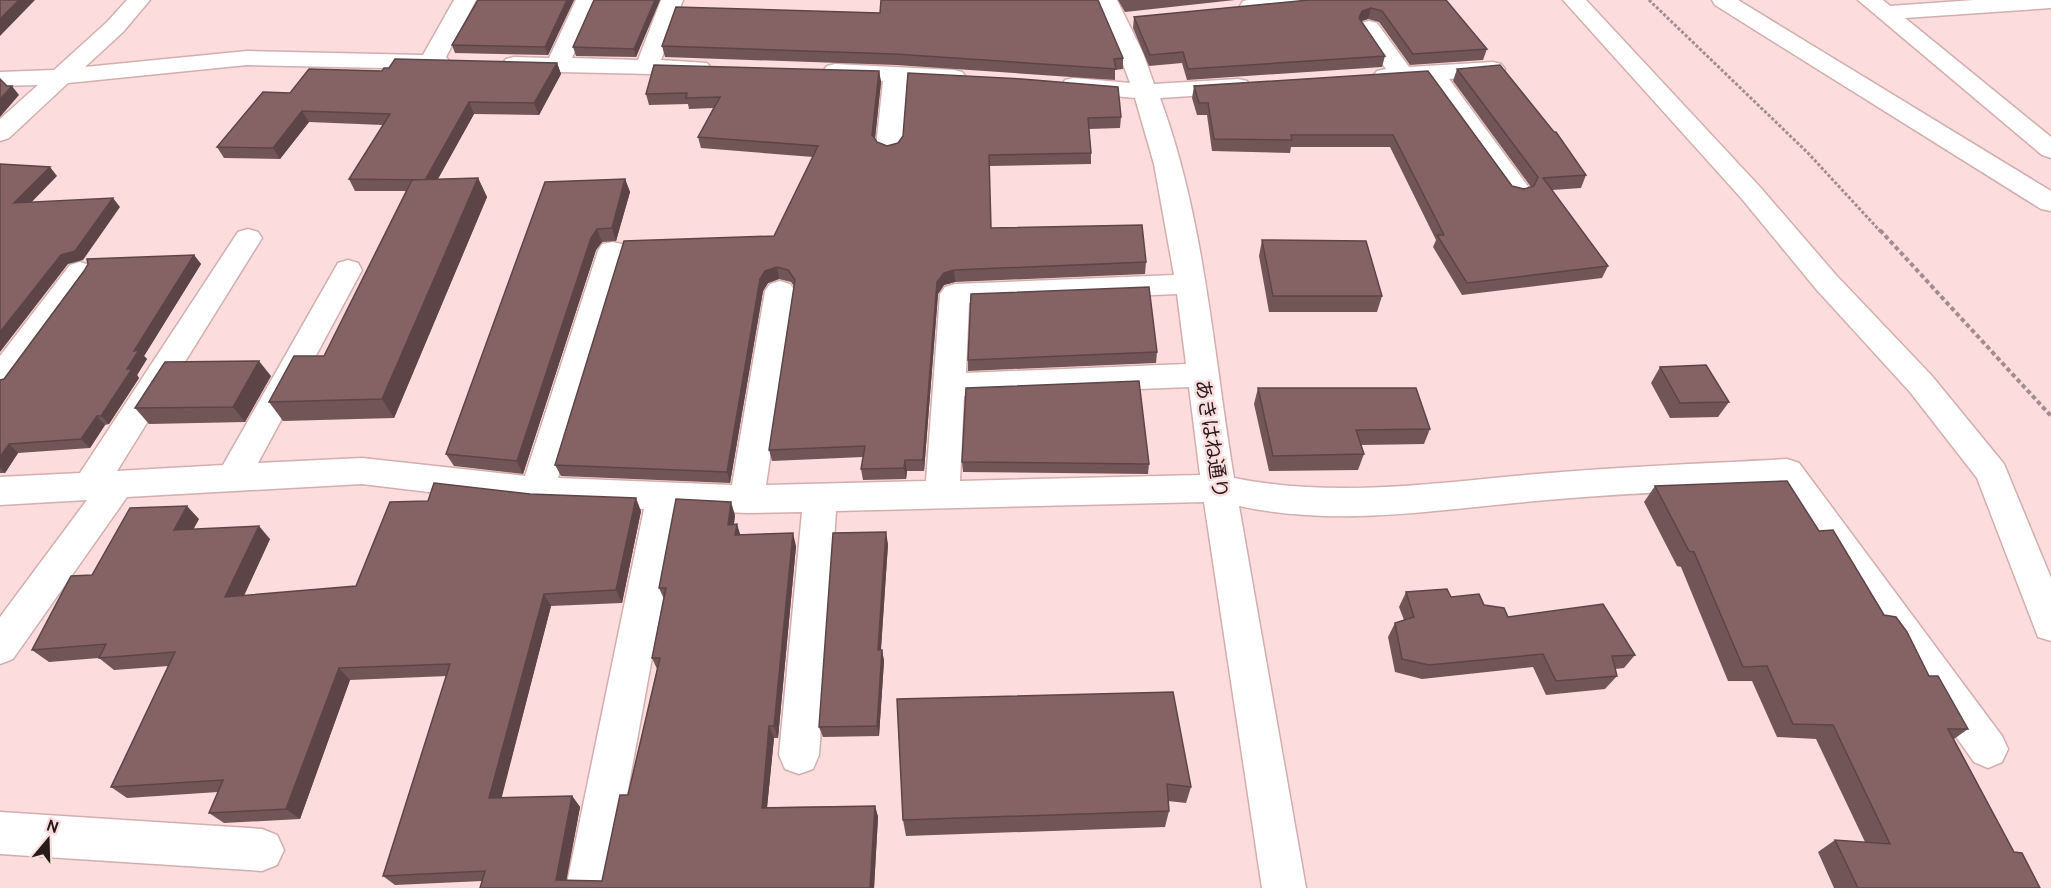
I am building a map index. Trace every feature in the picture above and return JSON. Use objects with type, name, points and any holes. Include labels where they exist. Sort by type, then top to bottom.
[{"type":"street","points":[[0,133],[116,27],[139,0]]},
{"type":"street","points":[[431,62],[465,0]]},
{"type":"street","points":[[557,65],[587,0]]},
{"type":"street","points":[[647,67],[672,0]]},
{"type":"street","points":[[1234,8],[1321,0]]},
{"type":"street","points":[[1574,0],[1751,192],[1826,282],[1921,384],[1992,473],[2051,625]]},
{"type":"street","points":[[1723,0],[2051,203]]},
{"type":"street","points":[[1878,7],[2051,1]]},
{"type":"street","points":[[1878,7],[2051,150]]},
{"type":"street","name":"あきはね通り","points":[[1121,13],[1165,153],[1189,284],[1219,488],[1284,888]]},
{"type":"street","points":[[1369,28],[1402,75]]},
{"type":"street","points":[[0,78],[61,77],[247,58],[726,68]]},
{"type":"street","points":[[1367,77],[1493,69]]},
{"type":"street","points":[[817,70],[976,78]]},
{"type":"street","points":[[1432,73],[1518,191]]},
{"type":"street","points":[[889,147],[896,74]]},
{"type":"street","points":[[1056,84],[1146,92],[1262,84]]},
{"type":"street","points":[[0,647],[104,485],[248,238]]},
{"type":"street","points":[[537,491],[612,252]]},
{"type":"street","points":[[233,478],[348,270]]},
{"type":"street","points":[[0,379],[80,272]]},
{"type":"street","points":[[942,496],[954,294],[1189,284]]},
{"type":"street","points":[[747,499],[780,291]]},
{"type":"street","points":[[949,385],[1202,375]]},
{"type":"street","points":[[0,491],[362,471],[537,491],[664,497],[820,498],[1219,488],[1271,499],[1321,503],[1450,497],[1515,489],[1787,472],[1988,749]]},
{"type":"street","points":[[588,888],[664,497]]},
{"type":"street","points":[[800,755],[820,498]]},
{"type":"street","points":[[0,833],[262,850]]},
{"type":"path","points":[[1649,0],[1808,153],[2051,416]]},
{"type":"building","points":[[0,0],[19,0],[0,19]]},
{"type":"building","points":[[478,0],[567,0],[545,47],[452,45]]},
{"type":"building","points":[[594,0],[655,0],[634,49],[573,47]]},
{"type":"building","points":[[881,0],[1098,0],[1123,58],[1114,59],[1116,69],[895,54],[662,46],[676,7],[880,13]]},
{"type":"building","points":[[1309,0],[1446,0],[1487,49],[1413,54],[1382,11],[1371,8],[1362,11],[1359,18],[1385,56],[1188,69],[1183,52],[1150,55],[1134,17]]},
{"type":"building","points":[[395,59],[557,63],[534,103],[469,102],[425,180],[349,179],[390,114],[302,111],[273,148],[217,147],[263,92],[290,93],[309,69],[382,71],[384,68],[389,68]]},
{"type":"building","points":[[654,65],[879,71],[872,135],[877,142],[887,146],[898,143],[903,136],[908,73],[1118,87],[1121,117],[1088,118],[1091,153],[989,155],[991,228],[1142,225],[1146,262],[954,270],[944,273],[937,282],[923,460],[905,460],[904,468],[861,469],[865,446],[769,450],[795,280],[788,270],[777,267],[765,271],[760,279],[727,472],[555,465],[624,241],[774,236],[818,146],[698,137],[720,97],[686,98],[687,93],[646,94]]},
{"type":"building","points":[[1500,65],[1556,132],[1586,175],[1543,178],[1608,266],[1467,283],[1437,235],[1444,235],[1393,135],[1291,135],[1292,140],[1214,139],[1208,103],[1199,103],[1194,86],[1428,71],[1512,186],[1524,189],[1534,186],[1538,177],[1457,69]]},
{"type":"building","points":[[0,79],[7,86],[12,86],[0,99]]},
{"type":"building","points":[[0,164],[50,167],[14,203],[113,198],[75,251],[61,255],[0,332]]},
{"type":"building","points":[[478,178],[382,399],[269,402],[294,356],[324,356],[412,180]]},
{"type":"building","points":[[625,179],[612,228],[597,229],[591,238],[517,461],[446,454],[545,182]]},
{"type":"building","points":[[1262,240],[1366,241],[1382,296],[1273,296]]},
{"type":"building","points":[[194,255],[134,351],[139,350],[127,369],[132,369],[101,416],[97,416],[81,439],[9,444],[0,457],[0,380],[4,379],[84,271],[88,264],[87,259]]},
{"type":"building","points":[[1149,287],[1157,352],[968,360],[971,294]]},
{"type":"building","points":[[259,361],[233,407],[135,408],[165,362]]},
{"type":"building","points":[[1706,365],[1729,402],[1680,403],[1660,367]]},
{"type":"building","points":[[1139,381],[1149,464],[962,462],[966,388]]},
{"type":"building","points":[[1258,388],[1416,388],[1430,429],[1356,430],[1364,454],[1273,456]]},
{"type":"building","points":[[1787,481],[1819,531],[1833,530],[1884,615],[1896,617],[1907,632],[1929,676],[1938,676],[1968,729],[1948,729],[2014,852],[2022,853],[2040,888],[1858,888],[1835,840],[1890,844],[1833,725],[1793,724],[1767,666],[1743,667],[1694,552],[1689,551],[1655,486]]},
{"type":"building","points":[[434,483],[530,494],[636,498],[616,590],[544,594],[489,798],[572,796],[556,880],[602,881],[620,795],[628,795],[660,658],[652,658],[666,588],[659,588],[676,499],[731,502],[728,525],[737,524],[735,535],[793,533],[774,726],[769,726],[762,808],[875,806],[870,888],[480,888],[485,871],[383,876],[450,664],[339,668],[286,809],[209,813],[223,780],[111,787],[175,652],[99,658],[106,644],[32,650],[71,576],[92,575],[130,508],[187,506],[174,530],[259,526],[225,597],[356,586],[390,502],[428,501]]},
{"type":"building","points":[[886,532],[878,650],[882,650],[877,726],[819,727],[833,533]]},
{"type":"building","points":[[1447,589],[1451,597],[1479,594],[1484,605],[1504,608],[1508,617],[1603,604],[1635,655],[1612,656],[1617,676],[1556,681],[1543,654],[1429,665],[1402,659],[1395,623],[1414,617],[1406,592]]},
{"type":"building","points":[[1173,692],[1191,787],[1167,784],[1169,811],[903,820],[897,699]]}]
